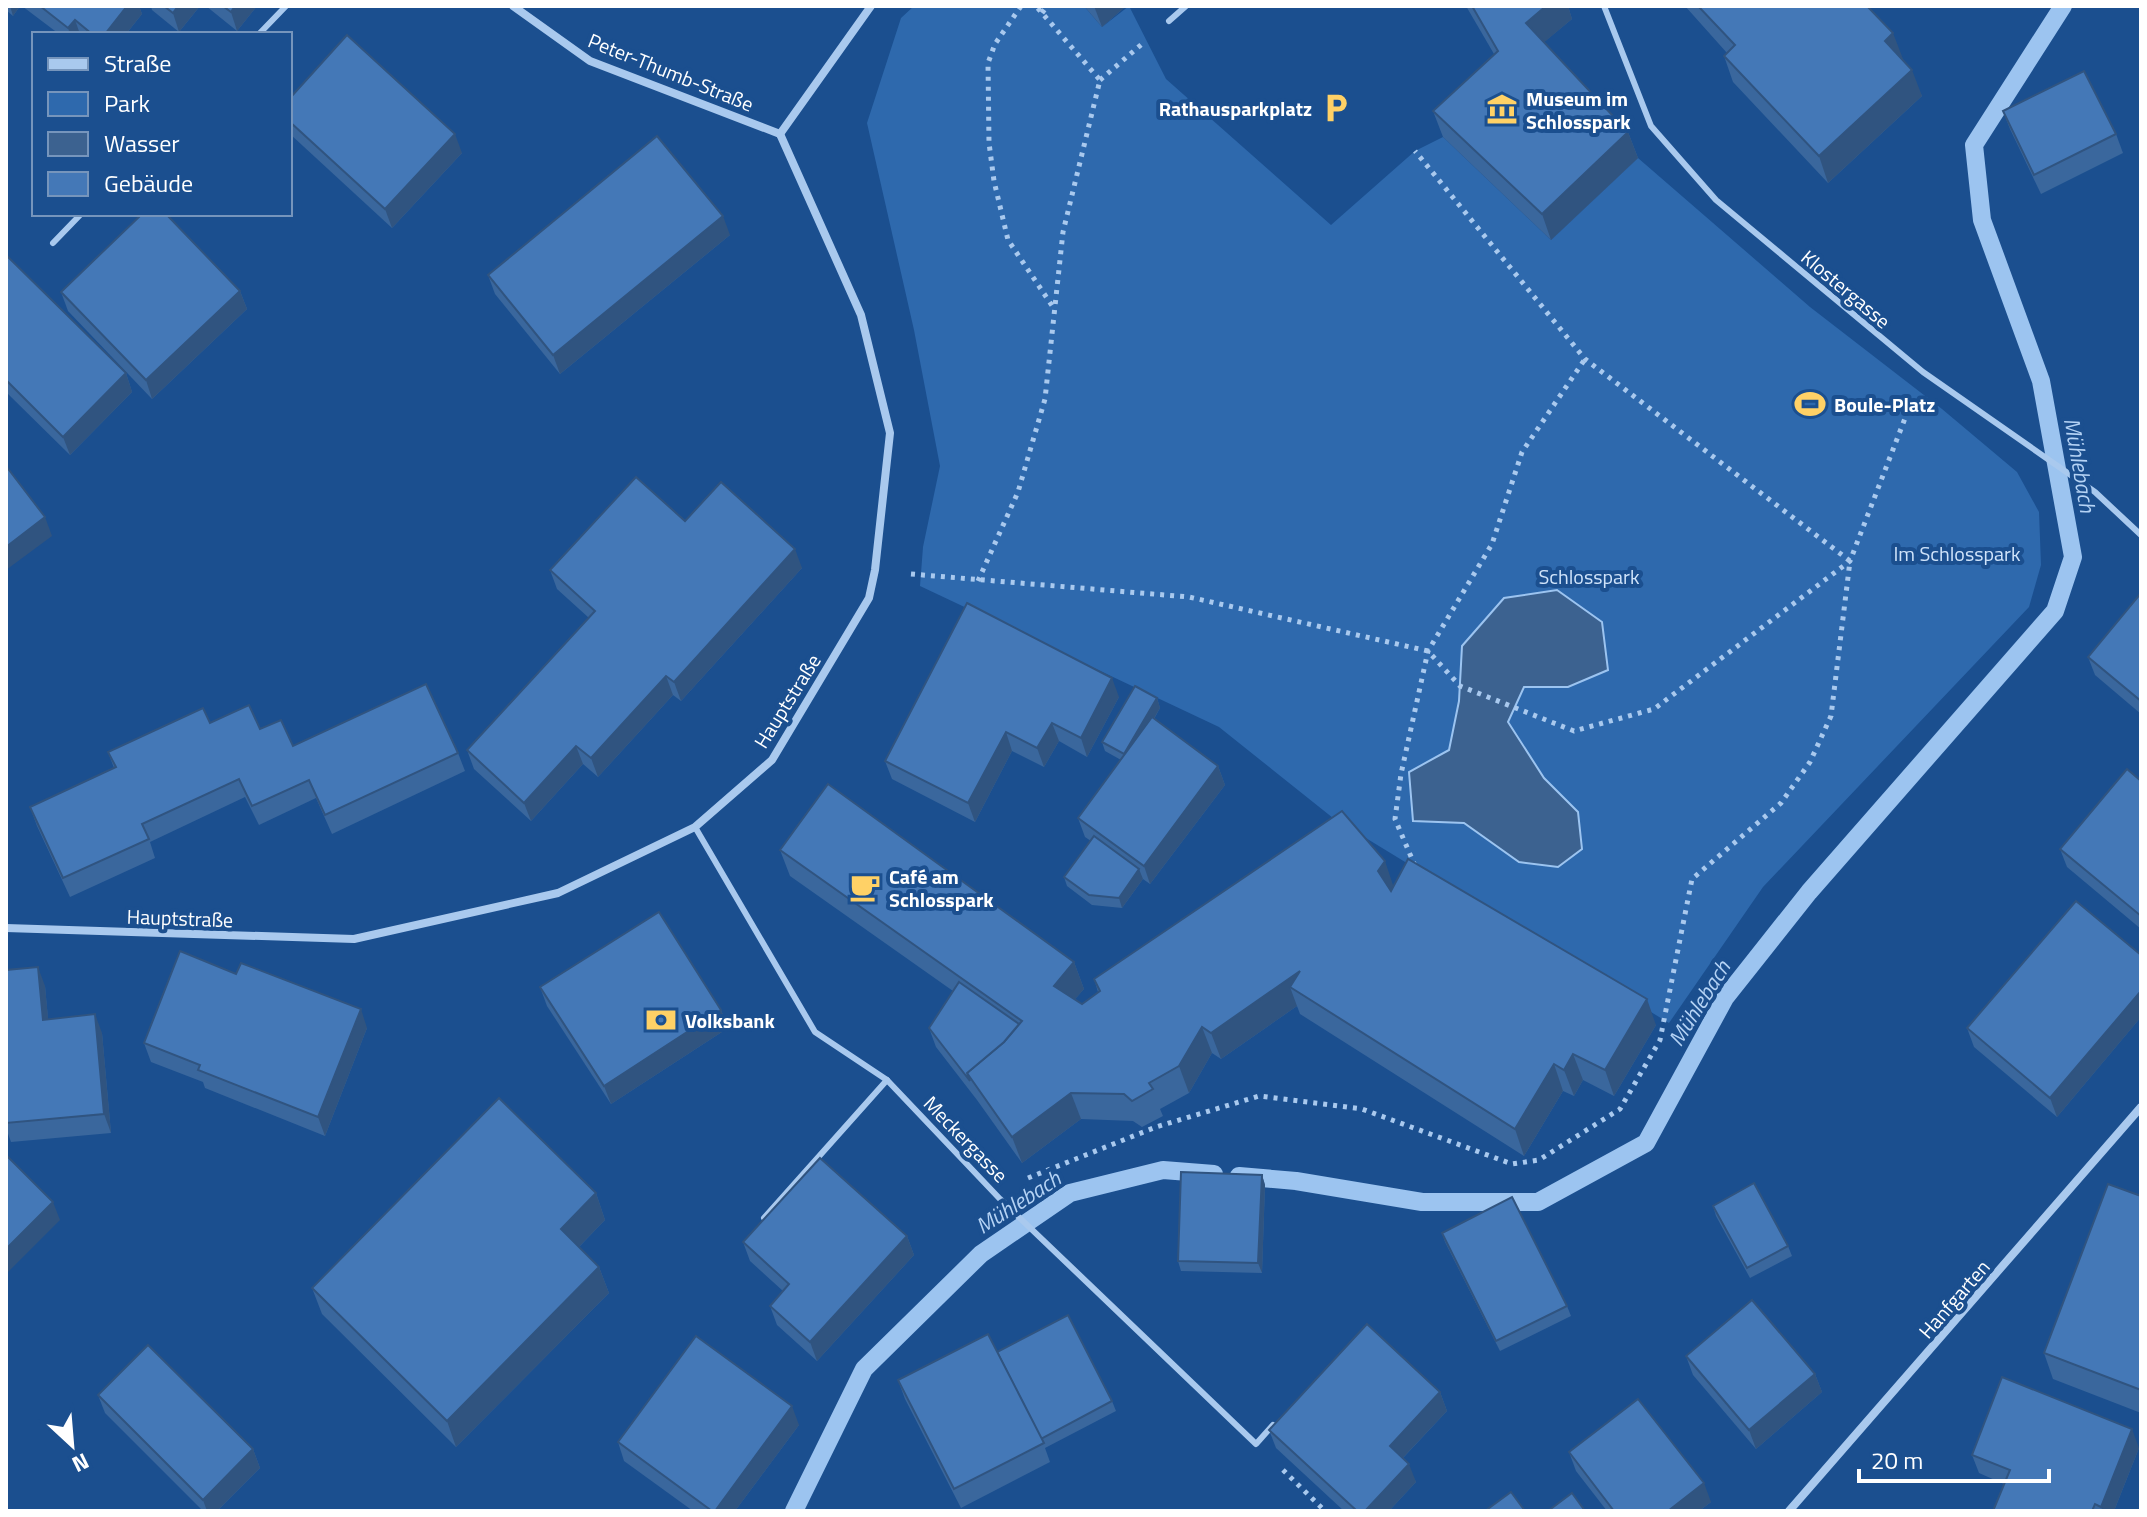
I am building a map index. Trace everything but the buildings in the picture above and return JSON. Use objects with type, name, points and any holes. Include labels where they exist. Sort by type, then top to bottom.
[{"type":"street","name":"Peter-Thumb-Straße","points":[[513,6],[590,61],[780,134]]},
{"type":"street","points":[[780,134],[871,6]]},
{"type":"street","name":"Hauptstraße","points":[[6,928],[354,939],[558,893],[695,827],[772,760],[869,598],[875,570],[890,433],[861,315],[780,134]]},
{"type":"street","name":"Hanfgarten","points":[[1789,1511],[2141,1107]]},
{"type":"lane","points":[[261,32],[286,6]]},
{"type":"lane","points":[[1169,21],[1186,6]]},
{"type":"lane","name":"Klostergasse","points":[[1604,6],[1651,126],[1716,200],[1923,372],[2095,492],[2141,535]]},
{"type":"lane","points":[[53,243],[79,216]]},
{"type":"lane","name":"Meckergasse","points":[[695,827],[815,1032],[887,1080],[998,1196],[1256,1444]]},
{"type":"lane","points":[[764,1218],[887,1080]]},
{"type":"lane","points":[[1256,1444],[1277,1422]]},
{"type":"path","points":[[1021,6],[995,44],[988,63],[989,143],[1008,240],[1054,309]]},
{"type":"path","points":[[1036,6],[1100,80]]},
{"type":"path","points":[[1042,13],[1047,6]]},
{"type":"path","points":[[978,581],[1018,492],[1045,399],[1063,232],[1100,80],[1169,21]]},
{"type":"path","points":[[1415,151],[1585,359],[1850,561]]},
{"type":"path","points":[[1415,866],[1395,819],[1401,774],[1428,651],[1492,544],[1522,452],[1585,359]]},
{"type":"path","points":[[998,1196],[1043,1171],[1156,1127],[1259,1096],[1362,1109],[1512,1164],[1539,1160],[1620,1109],[1660,1040],[1692,879],[1781,803],[1810,762],[1831,716],[1850,561],[1923,372]]},
{"type":"path","points":[[875,570],[1189,597],[1428,651],[1460,686],[1574,731],[1654,709],[1850,561]]},
{"type":"path","points":[[1256,1444],[1325,1511]]},
{"type":"green space","name":"Schlosspark","points":[[914,6],[1084,6],[1102,27],[1129,6],[1166,79],[1331,225],[1415,151],[1443,137],[1551,240],[1638,158],[1810,307],[1942,409],[2017,472],[2039,512],[2041,565],[2029,607],[1763,887],[1669,1023],[1333,818],[1219,727],[920,586],[923,547],[940,466],[914,330],[867,123],[901,18]]},
{"type":"water","points":[[1557,590],[1602,622],[1608,670],[1568,687],[1524,687],[1508,722],[1544,778],[1578,812],[1582,849],[1558,867],[1519,862],[1464,823],[1413,821],[1409,772],[1449,750],[1459,701],[1462,646],[1504,598]]},
{"type":"waterway","name":"Mühlebach","points":[[1239,1176],[1296,1181],[1422,1202],[1538,1202],[1646,1143],[1725,998],[1809,892],[2055,611],[2073,557],[2041,381],[1982,220],[1974,145],[2063,6]]},
{"type":"waterway","name":"Mühlebach","points":[[794,1511],[864,1369],[981,1254],[1070,1193],[1163,1170],[1214,1174]]},
{"type":"place","name":"Rathausparkplatz","points":[[1336,108]]},
{"type":"place","name":"Museum im Schlosspark","points":[[1502,109]]},
{"type":"place","name":"Boule-Platz","points":[[1810,404]]},
{"type":"place","name":"Café am Schlosspark","points":[[865,887]]},
{"type":"place","name":"Volksbank","points":[[661,1020]]},
{"type":"park label","name":"Im Schlosspark","points":[[1957,553]]}]
